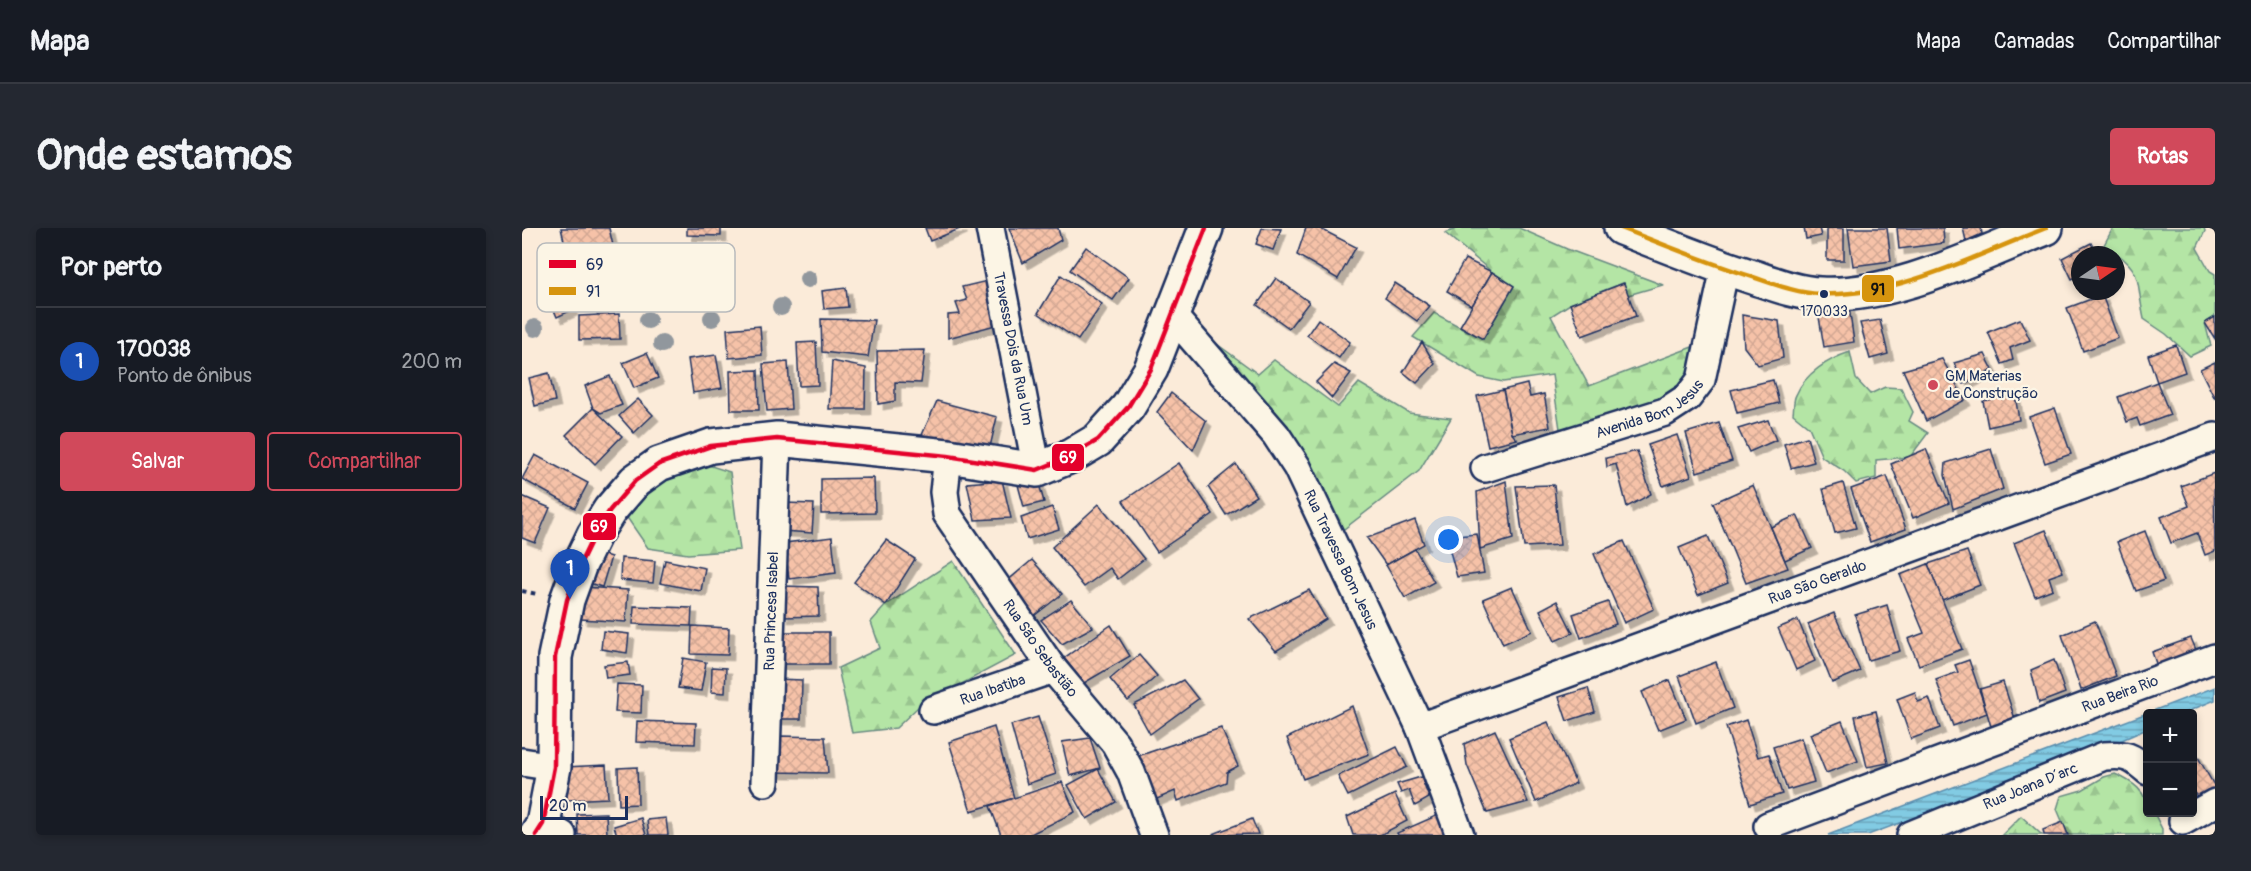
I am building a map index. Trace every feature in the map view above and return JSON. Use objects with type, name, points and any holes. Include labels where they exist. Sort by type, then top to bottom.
[{"type":"main road","points":[[547,831],[554,767],[555,657],[567,600],[580,564],[594,535],[610,510],[635,481],[659,464],[711,446],[777,439],[948,456],[1037,470],[1071,456],[1098,440],[1128,407],[1151,369],[1206,228]]},
{"type":"main road","points":[[1621,228],[1725,268],[1779,286],[1818,294],[1855,293],[1906,282],[2046,228]]},
{"type":"street","name":"Travessa Dois da Rua Um","points":[[990,228],[1037,470]]},
{"type":"street","name":"Avenida Bom Jesus","points":[[1485,468],[1665,412],[1688,397],[1701,381],[1725,268]]},
{"type":"street","name":"Rua Travessa Bom Jesus","points":[[1173,316],[1276,435],[1297,467],[1420,727],[1460,835]]},
{"type":"street","name":"Rua São Geraldo","points":[[1420,727],[2215,437]]},
{"type":"street","name":"Rua Princesa Isabel","points":[[765,782],[777,439]]},
{"type":"street","name":"Rua São Sebastião","points":[[948,456],[944,492],[946,514],[1053,669],[1115,743],[1131,772],[1154,835]]},
{"type":"street","name":"Rua Beira Rio","points":[[1768,826],[2215,658]]},
{"type":"street","name":"Rua Ibatiba","points":[[933,710],[1053,669]]},
{"type":"street","name":"Rua Joana D´arc","points":[[1911,835],[2104,756],[2121,755],[2134,758],[2143,766]]},
{"type":"street","points":[[522,762],[554,767]]},
{"type":"street","points":[[2181,823],[2215,803]]},
{"type":"green space","points":[[1459,228],[1519,228],[1567,249],[1663,285],[1628,295],[1623,283],[1570,304],[1551,316],[1589,386],[1695,346],[1688,381],[1654,408],[1560,429],[1552,375],[1503,382],[1479,377],[1413,337],[1434,313],[1483,339],[1514,286],[1492,272],[1445,233]]},
{"type":"green space","points":[[2113,228],[2204,228],[2205,231],[2197,248],[2210,271],[2215,274],[2215,317],[2205,323],[2211,346],[2190,356],[2166,334],[2144,319],[2136,276],[2125,260],[2125,246],[2104,245]]},
{"type":"green space","points":[[1195,328],[1258,374],[1274,360],[1338,407],[1359,383],[1409,413],[1451,418],[1419,471],[1335,536]]},
{"type":"green space","points":[[1850,352],[1856,379],[1870,394],[1885,387],[1901,388],[1913,412],[1909,421],[1928,433],[1910,457],[1876,460],[1876,478],[1856,483],[1844,471],[1822,457],[1809,427],[1793,414],[1795,397],[1805,380],[1826,363]]},
{"type":"green space","points":[[705,464],[730,472],[740,550],[688,554],[648,548],[617,503],[641,478]]},
{"type":"green space","points":[[953,561],[1016,655],[918,707],[896,728],[852,733],[838,668],[880,648],[871,622],[886,605]]},
{"type":"green space","points":[[2115,774],[2138,788],[2143,795],[2143,817],[2156,817],[2162,829],[2162,835],[2068,835],[2057,809],[2061,796],[2082,790],[2104,777]]},
{"type":"green space","points":[[2021,816],[2042,835],[2002,835]]},
{"type":"water","points":[[2215,687],[2215,700],[2194,709],[2157,709]]},
{"type":"water","points":[[2143,715],[2143,731],[2115,743],[1868,835],[1828,835]]},
{"type":"building","points":[[561,228],[609,228],[612,243],[565,243]]},
{"type":"building","points":[[687,228],[721,228],[721,236],[687,235]]},
{"type":"building","points":[[925,228],[962,228],[930,241]]},
{"type":"building","points":[[1009,228],[1058,228],[1061,240],[1023,263]]},
{"type":"building","points":[[1262,228],[1281,229],[1273,250],[1256,244]]},
{"type":"building","points":[[1306,228],[1319,228],[1356,247],[1338,279],[1297,255]]},
{"type":"building","points":[[1804,228],[1819,228],[1821,236],[1806,239]]},
{"type":"building","points":[[1827,228],[1844,228],[1844,260],[1827,260]]},
{"type":"building","points":[[1848,228],[1887,228],[1891,261],[1853,266]]},
{"type":"building","points":[[1897,228],[1943,228],[1944,243],[1899,249]]},
{"type":"building","points":[[1963,228],[1981,228],[1982,234],[1966,241]]},
{"type":"building","points":[[1086,247],[1129,278],[1113,300],[1070,270]]},
{"type":"building","points":[[2071,253],[2071,277],[2062,258]]},
{"type":"building","points":[[1465,259],[1492,272],[1472,306],[1447,291]]},
{"type":"building","points":[[1492,272],[1514,286],[1483,339],[1460,326]]},
{"type":"building","points":[[1061,275],[1102,304],[1078,340],[1038,313]]},
{"type":"building","points":[[1276,278],[1309,302],[1289,328],[1257,305]]},
{"type":"building","points":[[987,281],[993,289],[999,324],[948,338],[948,315],[960,314],[956,303],[967,300],[962,287]]},
{"type":"building","points":[[1395,283],[1430,306],[1417,321],[1385,298]]},
{"type":"building","points":[[1624,283],[1636,316],[1582,336],[1570,304]]},
{"type":"building","points":[[846,288],[848,307],[824,309],[822,291]]},
{"type":"building","points":[[2089,300],[2104,300],[2118,338],[2083,351],[2067,308]]},
{"type":"building","points":[[1849,307],[1854,342],[1824,347],[1818,311]]},
{"type":"building","points":[[555,312],[568,312],[557,317]]},
{"type":"building","points":[[619,314],[620,339],[579,340],[579,316]]},
{"type":"building","points":[[1742,315],[1779,321],[1783,358],[1758,365],[1744,347]]},
{"type":"building","points":[[2215,317],[2215,339],[2205,323]]},
{"type":"building","points":[[821,319],[874,320],[868,357],[822,352]]},
{"type":"building","points":[[1318,319],[1350,342],[1339,358],[1307,335]]},
{"type":"building","points":[[2020,319],[2030,340],[2010,348],[2013,360],[2002,364],[1988,332]]},
{"type":"building","points":[[1880,320],[1888,354],[1870,359],[1860,323]]},
{"type":"building","points":[[760,326],[762,355],[729,358],[727,329]]},
{"type":"building","points":[[816,342],[818,385],[799,386],[797,343]]},
{"type":"building","points":[[1422,342],[1435,364],[1417,383],[1403,372]]},
{"type":"building","points":[[2176,345],[2185,372],[2157,382],[2148,355]]},
{"type":"building","points":[[925,350],[921,383],[895,382],[895,401],[878,404],[877,351]]},
{"type":"building","points":[[647,353],[658,378],[634,388],[623,363]]},
{"type":"building","points":[[1985,354],[1993,370],[1964,384],[1954,363]]},
{"type":"building","points":[[716,355],[722,388],[693,393],[688,359]]},
{"type":"building","name":"GM Materias de Construção","points":[[1942,359],[1965,400],[1926,421],[1903,370]]},
{"type":"building","points":[[832,361],[866,368],[865,409],[829,409]]},
{"type":"building","points":[[788,362],[791,409],[767,411],[763,364]]},
{"type":"building","points":[[2215,362],[2215,399],[2200,369]]},
{"type":"building","points":[[1334,364],[1351,373],[1332,398],[1316,382]]},
{"type":"building","points":[[758,370],[759,410],[731,410],[730,371]]},
{"type":"building","points":[[549,373],[555,401],[535,406],[529,378]]},
{"type":"building","points":[[610,376],[622,405],[601,413],[593,408],[585,386]]},
{"type":"building","points":[[1773,380],[1779,403],[1737,413],[1731,390]]},
{"type":"building","points":[[2157,382],[2170,415],[2140,426],[2137,418],[2127,422],[2118,397]]},
{"type":"building","points":[[1527,384],[1530,397],[1544,394],[1550,427],[1512,434],[1503,390]]},
{"type":"building","points":[[1503,390],[1512,434],[1517,439],[1488,446],[1477,396]]},
{"type":"building","points":[[1171,393],[1206,421],[1193,450],[1157,412]]},
{"type":"building","points":[[2015,395],[2019,420],[1988,427],[1983,401]]},
{"type":"building","points":[[638,399],[653,415],[634,433],[619,416]]},
{"type":"building","points":[[937,401],[997,417],[990,447],[922,435]]},
{"type":"building","points":[[593,408],[622,436],[595,464],[566,435]]},
{"type":"building","points":[[2055,408],[2071,454],[2045,463],[2029,417]]},
{"type":"building","points":[[1768,420],[1776,440],[1749,452],[1738,429]]},
{"type":"building","points":[[1719,423],[1732,461],[1697,472],[1686,433]]},
{"type":"building","points":[[1677,435],[1691,476],[1663,486],[1648,445]]},
{"type":"building","points":[[1807,437],[1814,462],[1791,468],[1784,444]]},
{"type":"building","points":[[1926,449],[1949,503],[1913,518],[1891,464]]},
{"type":"building","points":[[1991,449],[2003,489],[1953,509],[1945,475],[1946,463]]},
{"type":"building","points":[[1637,451],[1651,494],[1627,507],[1616,464],[1607,467],[1606,458]]},
{"type":"building","points":[[535,455],[588,483],[575,508],[522,479]]},
{"type":"building","points":[[1179,463],[1213,514],[1157,552],[1123,501]]},
{"type":"building","points":[[1236,464],[1256,496],[1226,515],[1208,487]]},
{"type":"building","points":[[2214,473],[2215,551],[2205,555],[2197,533],[2171,543],[2161,517],[2189,506],[2181,486]]},
{"type":"building","points":[[1887,476],[1906,529],[1870,542],[1851,489]]},
{"type":"building","points":[[874,478],[875,513],[821,514],[821,479]]},
{"type":"building","points":[[1002,480],[1011,518],[975,520],[967,483]]},
{"type":"building","points":[[1038,480],[1044,502],[1024,507],[1018,485]]},
{"type":"building","points":[[1506,481],[1513,539],[1480,549],[1477,492]]},
{"type":"building","points":[[1843,483],[1856,528],[1835,533],[1823,489]]},
{"type":"building","points":[[1554,485],[1560,545],[1524,547],[1516,486]]},
{"type":"building","points":[[1753,485],[1788,568],[1746,583],[1713,503]]},
{"type":"building","points":[[522,496],[550,508],[535,543],[522,538]]},
{"type":"building","points":[[784,503],[814,504],[812,533],[782,531]]},
{"type":"building","points":[[1099,504],[1144,559],[1118,579],[1110,568],[1084,587],[1052,547]]},
{"type":"building","points":[[1052,507],[1059,529],[1027,539],[1021,518]]},
{"type":"building","points":[[1797,515],[1812,548],[1785,560],[1771,527]]},
{"type":"building","points":[[1415,520],[1424,544],[1386,565],[1367,538]]},
{"type":"building","points":[[2046,530],[2063,572],[2049,577],[2053,589],[2035,596],[2014,543]]},
{"type":"building","points":[[2145,531],[2164,581],[2136,591],[2117,542]]},
{"type":"building","points":[[1477,534],[1484,573],[1457,577],[1446,537]]},
{"type":"building","points":[[1708,536],[1728,583],[1698,595],[1679,548]]},
{"type":"building","points":[[832,537],[836,573],[789,579],[785,543]]},
{"type":"building","points":[[886,540],[915,559],[886,605],[854,582]]},
{"type":"building","points":[[1624,541],[1654,609],[1624,623],[1594,554]]},
{"type":"building","points":[[1415,549],[1434,582],[1405,598],[1386,565]]},
{"type":"building","points":[[1967,551],[1980,585],[1942,600],[1928,564]]},
{"type":"building","points":[[595,552],[611,557],[602,587],[586,582]]},
{"type":"building","points":[[621,558],[655,561],[653,583],[620,580]]},
{"type":"building","points":[[665,560],[705,568],[701,591],[660,583]]},
{"type":"building","points":[[1032,560],[1062,594],[1030,619],[1006,582]]},
{"type":"building","points":[[1928,564],[1962,649],[1919,665],[1908,639],[1924,633],[1900,575]]},
{"type":"building","points":[[782,586],[818,587],[819,616],[783,617]]},
{"type":"building","points":[[583,587],[628,590],[626,622],[581,619]]},
{"type":"building","points":[[1512,587],[1532,631],[1503,644],[1483,599]]},
{"type":"building","points":[[1309,590],[1326,619],[1276,651],[1249,619]]},
{"type":"building","points":[[1071,600],[1093,627],[1062,644],[1041,620]]},
{"type":"building","points":[[1557,601],[1573,633],[1555,641],[1540,610]]},
{"type":"building","points":[[1608,602],[1616,624],[1581,638],[1573,614]]},
{"type":"building","points":[[1887,605],[1900,651],[1868,660],[1855,615]]},
{"type":"building","points":[[634,606],[692,608],[691,626],[633,624]]},
{"type":"building","points":[[1834,613],[1860,671],[1832,683],[1808,624]]},
{"type":"building","points":[[1798,620],[1815,661],[1796,670],[1778,628]]},
{"type":"building","points":[[2095,621],[2116,676],[2081,690],[2062,635]]},
{"type":"building","points":[[1111,625],[1130,656],[1084,683],[1064,658]]},
{"type":"building","points":[[692,626],[729,628],[728,655],[691,654]]},
{"type":"building","points":[[603,631],[629,634],[627,653],[601,649]]},
{"type":"building","points":[[777,632],[829,632],[829,664],[777,664]]},
{"type":"building","points":[[2191,638],[2199,657],[2159,672],[2152,652]]},
{"type":"building","points":[[1139,655],[1157,676],[1128,701],[1110,679]]},
{"type":"building","points":[[683,658],[706,662],[701,691],[678,688]]},
{"type":"building","points":[[1969,660],[1987,713],[1953,726],[1936,680],[1958,672],[1955,665]]},
{"type":"building","points":[[2054,660],[2065,693],[2039,703],[2031,670]]},
{"type":"building","points":[[628,662],[630,675],[606,678],[604,665]]},
{"type":"building","points":[[1716,662],[1733,708],[1696,723],[1679,676]]},
{"type":"building","points":[[712,667],[726,668],[725,693],[711,692]]},
{"type":"building","points":[[776,679],[802,680],[801,719],[776,719]]},
{"type":"building","points":[[1183,680],[1198,699],[1150,734],[1134,705]]},
{"type":"building","points":[[1670,680],[1686,719],[1658,730],[1642,692]]},
{"type":"building","points":[[2003,682],[2016,722],[1992,730],[1980,689]]},
{"type":"building","points":[[617,684],[642,685],[641,713],[615,712]]},
{"type":"building","points":[[1588,688],[1595,712],[1567,721],[1559,697]]},
{"type":"building","points":[[1915,692],[1918,702],[1929,698],[1940,728],[1911,739],[1897,699]]},
{"type":"building","points":[[1352,706],[1369,754],[1303,779],[1287,738]]},
{"type":"building","points":[[1876,711],[1888,763],[1867,767],[1855,716]]},
{"type":"building","points":[[1038,717],[1056,774],[1027,784],[1011,725]]},
{"type":"building","points":[[1746,720],[1758,757],[1769,754],[1782,794],[1750,804],[1726,727]]},
{"type":"building","points":[[637,721],[696,723],[695,744],[636,742]]},
{"type":"building","points":[[1842,721],[1858,761],[1826,773],[1810,734]]},
{"type":"building","points":[[1548,722],[1576,783],[1536,802],[1509,738]]},
{"type":"building","points":[[994,727],[1014,798],[971,811],[949,742]]},
{"type":"building","points":[[1221,728],[1238,766],[1227,772],[1226,782],[1178,801],[1175,791],[1148,803],[1132,758]]},
{"type":"building","points":[[1495,730],[1528,802],[1487,813],[1467,765],[1464,744]]},
{"type":"building","points":[[779,736],[825,737],[828,773],[774,772]]},
{"type":"building","points":[[1090,738],[1100,768],[1070,776],[1062,742]]},
{"type":"building","points":[[1801,738],[1814,782],[1787,790],[1773,747]]},
{"type":"building","points":[[1397,747],[1407,767],[1348,796],[1338,776]]},
{"type":"building","points":[[2197,756],[2215,787],[2215,793],[2200,802],[2197,797]]},
{"type":"building","points":[[606,765],[608,798],[567,800],[565,767]]},
{"type":"building","points":[[637,767],[638,804],[619,805],[618,768]]},
{"type":"building","points":[[1098,769],[1116,802],[1087,819],[1068,785]]},
{"type":"building","points":[[1421,777],[1429,798],[1415,806],[1409,790],[1401,793],[1397,784]]},
{"type":"building","points":[[1062,782],[1075,812],[1029,835],[1001,835],[990,806]]},
{"type":"building","points":[[1395,794],[1407,821],[1380,835],[1353,835],[1347,817]]},
{"type":"building","points":[[606,813],[607,835],[578,835],[577,814]]},
{"type":"building","points":[[1438,815],[1445,835],[1398,835],[1397,833]]},
{"type":"building","points":[[641,818],[646,835],[617,835],[614,826]]},
{"type":"building","points":[[666,818],[668,835],[649,835],[647,820]]},
{"type":"building","points":[[1252,819],[1258,834],[1213,835],[1213,834]]},
{"type":"building","points":[[2063,822],[2068,835],[2044,835],[2043,830]]},
{"type":"transit line","name":"69","points":[[536,835],[543,824],[554,767],[555,657],[567,600],[580,564],[594,535],[610,510],[635,481],[659,464],[711,446],[777,439],[948,456],[1037,470],[1071,456],[1098,440],[1128,407],[1151,369],[1206,228]]},
{"type":"transit line","name":"91","points":[[1621,228],[1736,272],[1794,290],[1820,294],[1877,289],[1906,282],[1964,262],[2046,228]]},
{"type":"place","name":"170033","points":[[1824,294]]},
{"type":"place","name":"GM Materias de Construção","points":[[1933,385]]},
{"type":"place","name":"170038","points":[[570,599]]}]
